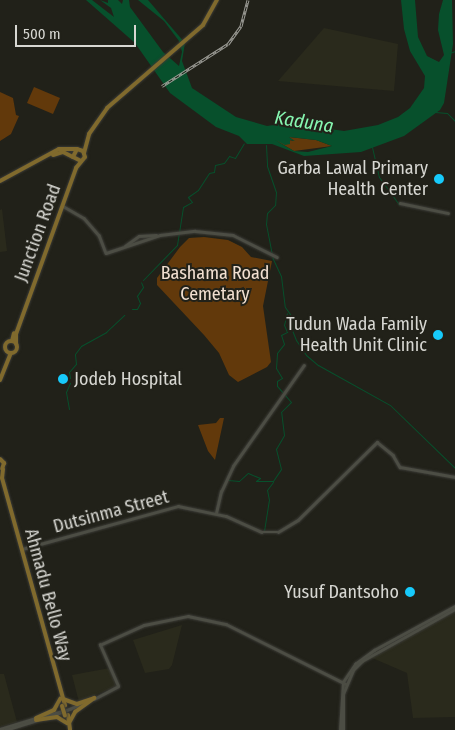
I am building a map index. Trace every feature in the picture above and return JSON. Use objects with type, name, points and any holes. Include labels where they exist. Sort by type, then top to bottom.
[{"type":"main road","points":[[78,149],[99,113],[207,19],[216,0]]},
{"type":"main road","points":[[6,179],[59,149],[78,149],[84,153],[86,140],[97,120],[146,73]]},
{"type":"main road","name":"Junction Road","points":[[12,340],[74,169],[73,158],[78,149]]},
{"type":"main road","points":[[0,182],[58,152],[65,152],[81,161]]},
{"type":"main road","name":"Junction Road","points":[[16,344],[16,334],[84,153]]},
{"type":"main road","points":[[0,374],[6,356],[6,344],[12,340],[16,344],[16,351],[11,353],[0,380]]},
{"type":"main road","points":[[5,349],[11,353]]},
{"type":"main road","name":"Ahmadu Bello Way","points":[[0,458],[4,463],[1,470],[2,478],[61,699]]},
{"type":"main road","name":"Ahmadu Bello Way","points":[[0,479],[64,706],[69,730]]},
{"type":"main road","points":[[36,719],[54,710],[61,699],[78,704],[94,698]]},
{"type":"main road","points":[[36,719],[57,717],[68,723],[75,712],[94,698]]},
{"type":"street","points":[[400,203],[448,213]]},
{"type":"street","points":[[63,206],[84,218],[99,235],[106,253],[160,235],[183,230],[233,235],[277,257]]},
{"type":"street","points":[[122,248],[140,236],[160,235]]},
{"type":"street","points":[[216,513],[229,472],[304,365]]},
{"type":"street","name":"Dutsinma Street","points":[[22,549],[178,506],[216,513],[265,532],[284,530],[377,442],[393,455],[400,467],[455,477]]},
{"type":"street","points":[[341,730],[344,683],[356,664],[367,654],[455,607]]},
{"type":"street","points":[[0,729],[74,708],[118,686],[100,645],[144,625],[191,616],[226,624],[344,683]]},
{"type":"street","points":[[5,730],[36,719]]},
{"type":"shaded area","points":[[86,0],[92,0],[114,17],[111,8],[100,0],[108,3],[108,0],[118,0],[122,4],[123,0],[129,0],[130,7],[163,52],[179,66],[182,52],[179,41],[164,21],[138,0],[148,0],[185,43],[182,61],[192,88],[236,117],[267,126],[288,123],[344,131],[378,125],[398,117],[410,108],[424,88],[425,76],[410,51],[404,29],[401,0],[415,0],[418,37],[427,56],[439,62],[444,55],[438,30],[439,14],[443,0],[452,0],[453,44],[444,103],[440,110],[404,136],[361,152],[304,156],[272,144],[247,144],[239,136],[216,127],[170,93],[135,43]],"holes":[[[289,137],[316,140],[332,146],[308,152],[294,151],[275,140],[285,145],[290,144],[290,140],[295,141]]]},
{"type":"shaded area","points":[[324,28],[398,44],[394,91],[278,81]]},
{"type":"shaded area","points":[[2,209],[7,251],[0,252],[0,210]]},
{"type":"shaded area","points":[[455,608],[455,717],[413,718],[407,673],[370,657]]},
{"type":"shaded area","points":[[182,625],[172,665],[169,669],[145,673],[133,640]]},
{"type":"shaded area","points":[[110,668],[116,686],[79,702],[72,675]]},
{"type":"shaded area","points":[[0,674],[4,674],[17,722],[0,727]]},
{"type":"green space","points":[[34,87],[60,98],[53,114],[27,103]]},
{"type":"green space","points":[[0,92],[13,98],[16,115],[19,116],[11,134],[0,141]]},
{"type":"green space","points":[[289,137],[316,140],[332,146],[294,151],[275,140],[289,144],[289,140],[294,141]]},
{"type":"green space","name":"Bashama Road Cemetary","points":[[204,237],[228,240],[242,247],[251,257],[272,261],[263,306],[271,362],[267,367],[238,382],[229,375],[219,353],[204,335],[157,285],[157,278],[180,247],[189,238]]},
{"type":"green space","points":[[220,418],[224,418],[215,460],[208,451],[198,425],[216,423]]},
{"type":"waterway","points":[[449,53],[455,51]]},
{"type":"waterway","points":[[435,112],[447,113],[455,121]]},
{"type":"waterway","points":[[143,280],[177,245],[183,207],[192,202],[188,197],[198,190],[209,173],[214,172],[215,165],[224,163],[229,156],[235,158],[244,143]]},
{"type":"waterway","points":[[266,145],[267,166],[276,192],[275,205],[267,213],[266,224],[273,259],[281,276],[285,307],[294,320],[292,330],[296,340],[306,355],[318,365],[390,405],[455,468]]},
{"type":"waterway","points":[[372,147],[379,177],[399,205]]},
{"type":"waterway","points":[[132,309],[137,309],[140,303],[137,296],[143,287],[141,282]]},
{"type":"waterway","points":[[228,480],[239,481],[248,473],[260,478],[256,481],[273,481],[281,469],[276,449],[284,435],[281,412],[291,402],[277,386],[277,381],[282,378],[276,368],[277,353],[284,344],[281,335],[287,332],[284,325],[287,313]]},
{"type":"waterway","points":[[70,378],[69,372],[76,364],[75,354],[81,346],[106,332],[124,315]]},
{"type":"waterway","points":[[69,409],[66,392],[70,383]]},
{"type":"waterway","points":[[264,531],[269,500],[267,490],[273,482]]},
{"type":"railway","points":[[162,86],[228,44],[241,26],[248,0]]},
{"type":"place","name":"Garba Lawal Primary Health Center","points":[[439,179]]},
{"type":"place","name":"Tudun Wada Family Health Unit Clinic","points":[[438,335]]},
{"type":"place","name":"Jodeb Hospital","points":[[63,379]]},
{"type":"place","name":"Yusuf Dantsoho","points":[[410,592]]},
{"type":"water label","name":"Kaduna","points":[[304,122]]}]
